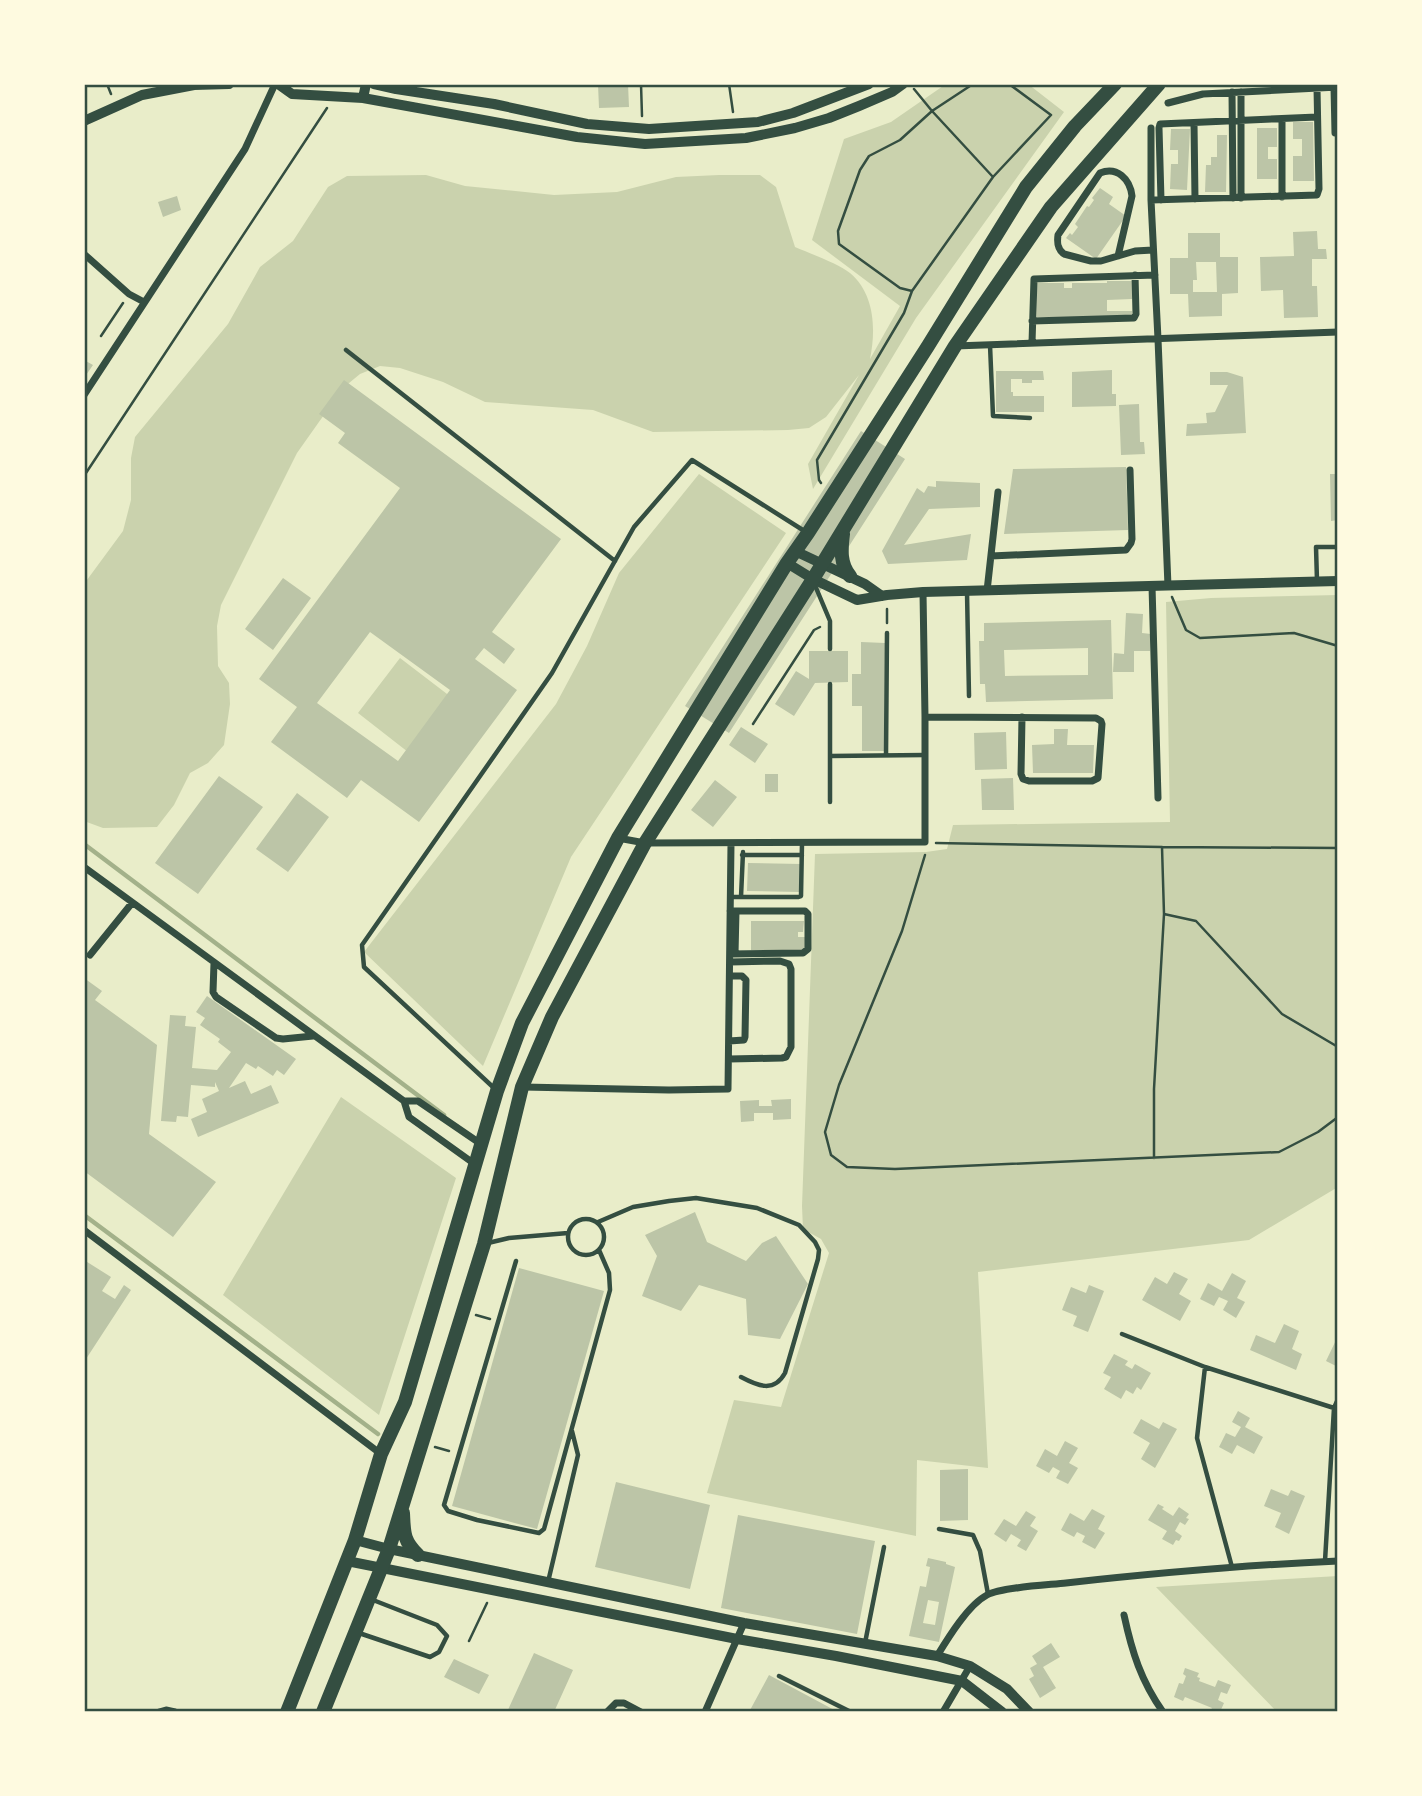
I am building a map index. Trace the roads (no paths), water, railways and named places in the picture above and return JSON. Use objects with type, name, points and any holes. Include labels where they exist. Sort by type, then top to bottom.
[{"type":"main road","points":[[287,1712],[355,1540],[381,1454],[405,1402],[497,1091],[522,1023],[618,838],[791,557],[928,346],[1026,187],[1075,126],[1115,84]]},
{"type":"main road","points":[[323,1712],[389,1549],[484,1244],[522,1087],[552,1017],[645,843],[823,563],[955,346],[1051,207],[1159,84]]},
{"type":"main road","points":[[843,529],[842,560],[850,576]]},
{"type":"main road","points":[[403,1504],[405,1535],[408,1545],[418,1555]]},
{"type":"street","points":[[84,121],[142,95],[194,85],[229,84]]},
{"type":"street","points":[[84,394],[245,149],[277,84],[292,94],[359,98],[577,137],[645,144],[746,138],[795,128],[859,106],[892,92],[903,84]]},
{"type":"street","points":[[359,98],[366,84]]},
{"type":"street","points":[[374,84],[494,104],[587,124],[642,128],[758,122],[793,113],[869,84]]},
{"type":"street","points":[[1168,103],[1203,94],[1336,87],[1335,133]]},
{"type":"street","points":[[1151,200],[1314,196],[1318,192],[1317,88]]},
{"type":"street","points":[[1237,92],[1241,120],[1237,198]]},
{"type":"street","points":[[1237,92],[1232,121],[1237,198]]},
{"type":"street","points":[[1161,200],[1159,126],[1317,117]]},
{"type":"street","points":[[1282,119],[1282,197]]},
{"type":"street","points":[[1194,122],[1195,199]]},
{"type":"street","points":[[1151,128],[1151,200],[1168,586]]},
{"type":"street","points":[[1118,256],[1132,190],[1118,173],[1105,171],[1100,173],[1058,235],[1060,251],[1091,261],[1101,261],[1140,250],[1153,250]]},
{"type":"street","points":[[84,254],[129,294],[144,302]]},
{"type":"street","points":[[1032,321],[1134,318],[1135,275]]},
{"type":"street","points":[[1032,343],[1033,282],[1037,278],[1155,275]]},
{"type":"street","points":[[955,346],[1338,332]]},
{"type":"street","points":[[991,556],[1126,550],[1132,539],[1130,470]]},
{"type":"street","points":[[988,591],[998,492]]},
{"type":"street","points":[[791,557],[823,563],[884,595]]},
{"type":"street","points":[[791,557],[813,579],[856,600],[923,592],[1338,581]]},
{"type":"street","points":[[1152,586],[1158,798]]},
{"type":"street","points":[[618,838],[645,843],[925,842],[923,592]]},
{"type":"street","points":[[925,717],[1022,717],[1096,718],[1102,724],[1098,778],[1092,781],[1023,779],[1022,717]]},
{"type":"street","points":[[522,1087],[728,1089],[732,1059],[731,844]]},
{"type":"street","points":[[84,867],[404,1101],[418,1101],[482,1144]]},
{"type":"street","points":[[90,956],[132,903]]},
{"type":"street","points":[[732,958],[803,953],[808,949],[808,914],[805,911],[733,911]]},
{"type":"street","points":[[732,958],[789,964],[791,1047],[782,1058],[732,1059]]},
{"type":"street","points":[[214,963],[216,997],[276,1038],[314,1035]]},
{"type":"street","points":[[732,976],[742,976],[746,980],[745,1037],[741,1041],[732,1041]]},
{"type":"street","points":[[404,1101],[409,1117],[476,1166]]},
{"type":"street","points":[[84,1230],[381,1454]]},
{"type":"street","points":[[355,1540],[744,1623],[937,1656],[971,1666],[1007,1689],[1029,1712]]},
{"type":"street","points":[[347,1561],[668,1626],[962,1681],[1002,1712]]},
{"type":"street","points":[[937,1656],[953,1629],[976,1603],[988,1594],[1120,1577],[1338,1561]]},
{"type":"street","points":[[668,1626],[673,1608]]},
{"type":"street","points":[[1124,1615],[1139,1671],[1163,1712]]},
{"type":"street","points":[[705,1712],[744,1623]]},
{"type":"street","points":[[943,1712],[971,1666]]},
{"type":"street","points":[[607,1712],[616,1703],[624,1703],[641,1712]]},
{"type":"street","points":[[159,1712],[175,1712]]},
{"type":"lane","points":[[990,345],[993,416],[1030,418]]},
{"type":"lane","points":[[346,350],[615,561]]},
{"type":"lane","points":[[497,1091],[364,967],[362,946],[552,673],[634,527],[692,460],[808,533]]},
{"type":"lane","points":[[1317,582],[1317,547],[1338,547]]},
{"type":"lane","points":[[813,579],[830,621],[830,649]]},
{"type":"lane","points":[[967,591],[969,696]]},
{"type":"lane","points":[[886,755],[887,633]]},
{"type":"lane","points":[[830,684],[830,802]]},
{"type":"lane","points":[[830,757],[925,755]]},
{"type":"lane","points":[[730,897],[801,896],[802,843]]},
{"type":"lane","points":[[741,897],[742,854],[802,855]]},
{"type":"lane","points":[[598,1222],[604,1233],[603,1245],[589,1255],[577,1253],[569,1244],[568,1233],[570,1227],[580,1220],[598,1222],[633,1207],[696,1198],[757,1208],[799,1225],[815,1242],[819,1250],[818,1259],[785,1373],[779,1382],[771,1387],[741,1377]]},
{"type":"lane","points":[[484,1244],[509,1238],[568,1233]]},
{"type":"lane","points":[[516,1261],[445,1501],[445,1509],[477,1520],[535,1533],[542,1532],[610,1290],[609,1273],[599,1250]]},
{"type":"lane","points":[[1122,1334],[1205,1367],[1334,1408]]},
{"type":"lane","points":[[1205,1367],[1197,1438],[1233,1568]]},
{"type":"lane","points":[[1325,1561],[1334,1408],[1338,1399]]},
{"type":"lane","points":[[548,1582],[578,1455],[571,1430]]},
{"type":"lane","points":[[939,1529],[973,1535],[980,1551],[988,1594]]},
{"type":"lane","points":[[865,1644],[884,1547]]},
{"type":"lane","points":[[355,1632],[430,1657],[439,1652],[447,1636],[438,1625],[369,1599]]},
{"type":"lane","points":[[779,1675],[851,1712]]},
{"type":"waterway","points":[[84,844],[444,1115]]},
{"type":"waterway","points":[[84,1215],[378,1434]]}]
